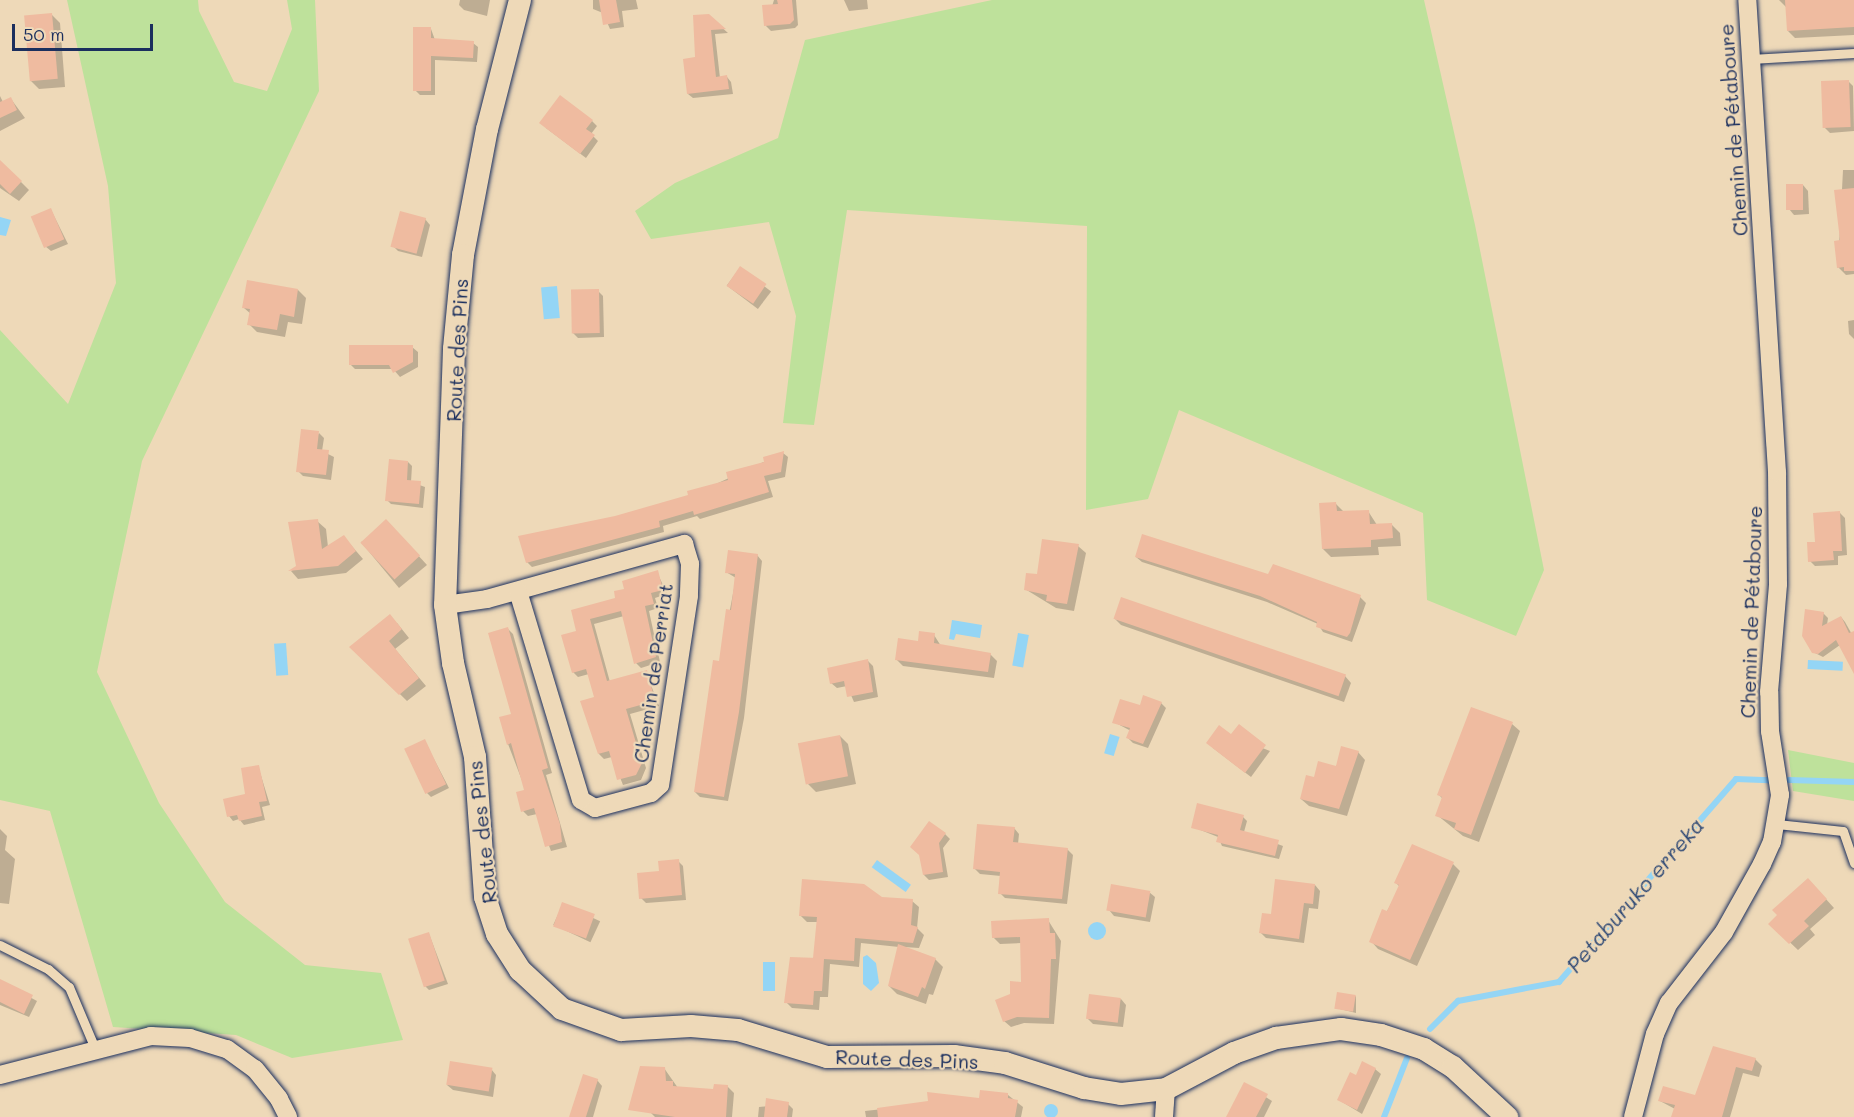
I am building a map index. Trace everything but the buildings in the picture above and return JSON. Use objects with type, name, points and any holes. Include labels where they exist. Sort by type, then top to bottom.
[{"type":"street","name":"Route des Pins","points":[[519,0],[488,129],[463,255],[454,349],[445,605],[453,663],[475,757],[485,897],[497,934],[520,970],[562,1009],[621,1030],[691,1026],[738,1030],[827,1057],[954,1056],[1005,1063],[1084,1088],[1121,1094],[1166,1089],[1234,1053],[1276,1038],[1341,1029],[1382,1035],[1424,1049],[1454,1067],[1507,1117]]},
{"type":"street","name":"Chemin de Pétaboure","points":[[1633,1117],[1655,1034],[1669,1003],[1724,932],[1762,864],[1777,824],[1780,795],[1770,731],[1768,692],[1778,584],[1778,503],[1747,0]]},
{"type":"street","name":"Chemin de Perriat","points":[[445,605],[518,591],[684,544],[690,564],[689,596],[660,785],[651,793],[595,808],[581,800],[518,591]]},
{"type":"street","points":[[0,1075],[151,1036],[190,1038],[227,1049],[255,1070],[288,1117]]},
{"type":"street","points":[[1164,1117],[1166,1089]]},
{"type":"lane","points":[[1751,59],[1854,53]]},
{"type":"lane","points":[[1777,824],[1843,831],[1854,863]]},
{"type":"lane","points":[[0,945],[48,969],[69,987],[96,1051]]},
{"type":"green space","points":[[67,0],[198,0],[199,11],[234,82],[267,91],[292,29],[287,0],[315,0],[319,91],[142,461],[97,672],[159,803],[225,902],[305,965],[381,973],[403,1040],[292,1058],[236,1035],[113,1027],[50,811],[0,800],[0,330],[68,404],[116,283],[108,186]]},
{"type":"green space","points":[[992,0],[1424,0],[1475,225],[1544,570],[1516,636],[1427,600],[1423,513],[1179,410],[1148,499],[1086,510],[1087,226],[847,210],[814,425],[783,423],[796,316],[769,222],[651,239],[635,211],[675,183],[778,138],[805,40]]},
{"type":"green space","points":[[1788,750],[1854,763],[1854,801],[1793,791]]},
{"type":"water","points":[[0,217],[11,220],[6,236],[0,235]]},
{"type":"water","points":[[557,286],[560,318],[544,319],[541,287]]},
{"type":"water","points":[[952,620],[982,625],[980,638],[956,634],[954,640],[949,639]]},
{"type":"water","points":[[1018,633],[1029,635],[1023,667],[1012,665]]},
{"type":"water","points":[[286,643],[288,675],[276,676],[274,644]]},
{"type":"water","points":[[1808,660],[1843,662],[1842,671],[1808,669]]},
{"type":"water","points":[[1110,734],[1120,737],[1114,756],[1104,753]]},
{"type":"water","points":[[877,860],[911,885],[906,892],[872,867]]},
{"type":"water","points":[[1097,922],[1103,925],[1106,931],[1103,937],[1097,940],[1091,937],[1088,931],[1091,925]]},
{"type":"water","points":[[867,955],[876,963],[879,983],[871,991],[863,984],[863,957]]},
{"type":"water","points":[[763,962],[775,962],[775,991],[763,991]]},
{"type":"water","points":[[1051,1104],[1056,1106],[1058,1111],[1056,1116],[1051,1118],[1046,1116],[1044,1111],[1046,1106]]},
{"type":"waterway","name":"Petaburuko erreka","points":[[1430,1029],[1458,1001],[1559,982],[1736,779],[1769,780]]},
{"type":"waterway","name":"Petaburuko erreka","points":[[1789,780],[1854,782]]},
{"type":"waterway","name":"Petaburuko erreka","points":[[1384,1117],[1407,1058]]}]
